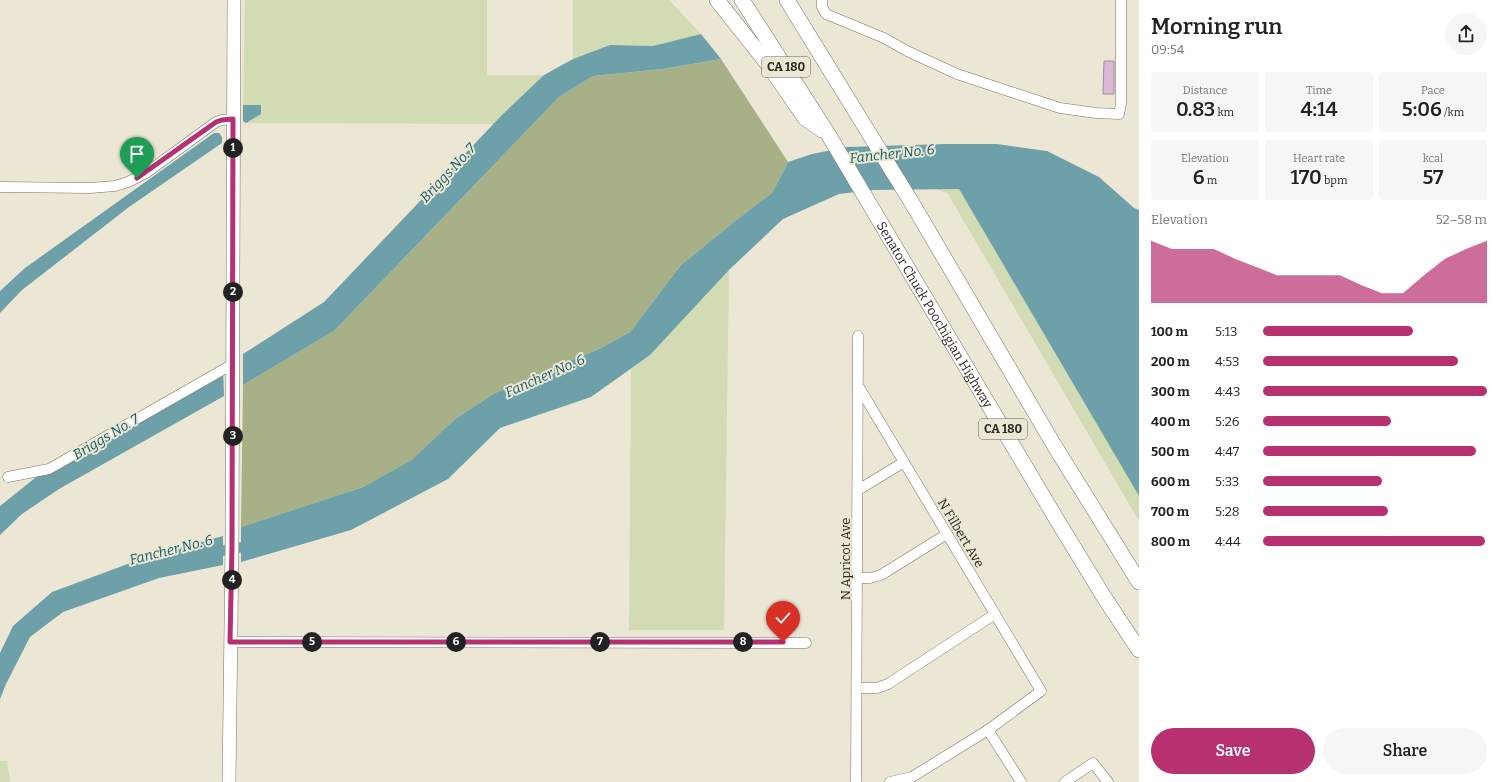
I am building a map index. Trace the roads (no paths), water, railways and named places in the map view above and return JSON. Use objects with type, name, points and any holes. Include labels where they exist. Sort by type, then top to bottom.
[{"type":"highway","points":[[717,0],[767,63],[805,118],[828,134]]},
{"type":"highway","name":"Senator Chuck Poochigian Highway","points":[[742,0],[828,134],[1053,514],[1104,597],[1139,650]]},
{"type":"highway","name":"CA 180","points":[[787,0],[912,203],[1054,445],[1139,582]]},
{"type":"main road","points":[[229,782],[232,560],[234,0]]},
{"type":"street","points":[[822,0],[822,7],[826,14],[884,38],[957,74],[1060,108],[1096,113],[1119,114],[1121,104],[1121,0]]},
{"type":"street","points":[[0,187],[90,188],[115,186],[146,173],[216,122],[233,119]]},
{"type":"street","name":"N Apricot Ave","points":[[856,782],[859,387],[858,336]]},
{"type":"street","points":[[8,477],[49,469],[233,364]]},
{"type":"street","name":"N Filbert Ave","points":[[859,387],[1041,691],[988,730]]},
{"type":"street","points":[[858,490],[904,462]]},
{"type":"street","points":[[858,578],[881,576],[947,534]]},
{"type":"street","points":[[857,688],[877,688],[888,684],[995,614]]},
{"type":"street","points":[[230,642],[806,642]]},
{"type":"street","points":[[890,782],[912,777],[988,730],[1021,782]]},
{"type":"street","points":[[1065,782],[1093,763],[1108,782]]},
{"type":"water","name":"Briggs No. 7","points":[[701,34],[721,59],[663,69],[593,76],[559,97],[334,331],[243,385],[243,354],[324,302],[502,115],[544,75],[573,59],[610,45],[653,46]]},
{"type":"water","points":[[243,105],[261,105],[261,114],[246,123],[243,121]]},
{"type":"water","points":[[214,133],[219,133],[222,137],[222,143],[129,207],[22,290],[0,313],[0,291],[25,268]]},
{"type":"water","points":[[997,144],[1047,151],[1099,177],[1134,208],[1139,210],[1139,496],[959,189],[873,190],[839,194],[783,219],[729,270],[650,355],[591,397],[500,428],[448,479],[351,530],[241,562],[241,527],[363,487],[412,460],[455,419],[495,393],[599,349],[630,332],[681,265],[772,193],[788,162],[812,154],[847,147]]},
{"type":"water","name":"Briggs No. 7","points":[[223,367],[224,396],[59,489],[22,514],[0,535],[0,506],[40,474]]},
{"type":"water","points":[[223,536],[223,565],[159,578],[63,612],[30,637],[0,699],[0,653],[13,626],[52,592],[152,555]]},
{"type":"waterway","name":"Fancher No. 6","points":[[211,553],[254,543]]}]
